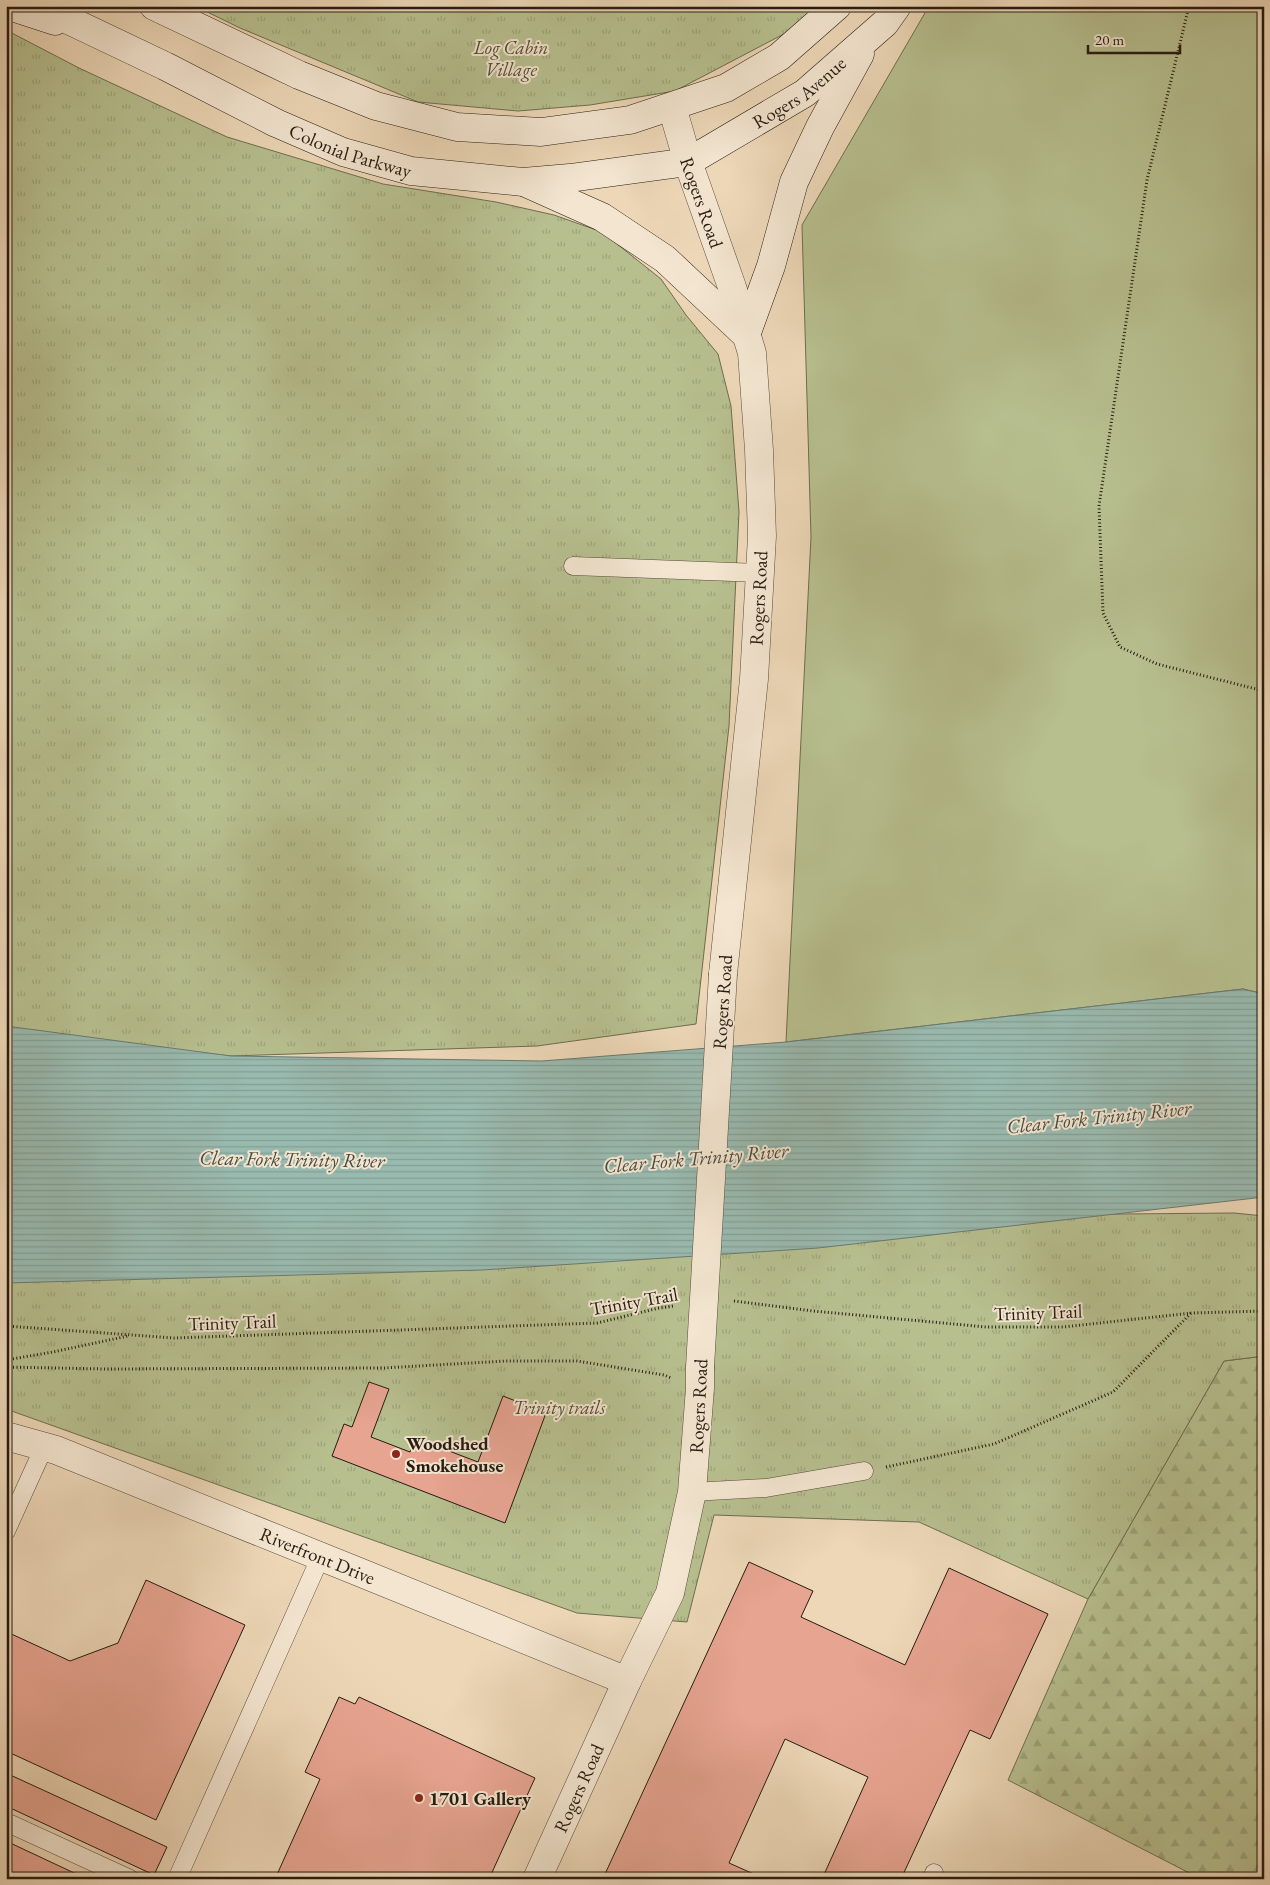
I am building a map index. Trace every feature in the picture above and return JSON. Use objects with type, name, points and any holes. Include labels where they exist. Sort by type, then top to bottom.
[{"type":"street","points":[[9,6],[98,35]]},
{"type":"street","name":"Colonial Parkway","points":[[39,6],[165,66],[276,123],[342,152],[411,171],[523,182],[570,178],[688,162]]},
{"type":"street","points":[[154,6],[300,75],[376,106],[457,127],[542,132],[630,120],[672,107]]},
{"type":"street","name":"Rogers Avenue","points":[[672,107],[726,88],[780,57],[837,6]]},
{"type":"street","name":"Rogers Avenue","points":[[688,162],[805,93],[885,22],[897,6]]},
{"type":"street","points":[[523,182],[602,217],[666,259],[746,335],[771,266],[794,182],[820,127],[869,37]]},
{"type":"street","name":"Rogers Road","points":[[544,1876],[627,1681],[670,1593],[692,1492],[723,974],[754,679],[762,536],[759,450],[752,353],[732,287],[688,162],[672,107]]},
{"type":"street","name":"Riverfront Drive","points":[[6,1436],[56,1450],[627,1681]]},
{"type":"lane","points":[[573,566],[760,573]]},
{"type":"lane","points":[[6,1531],[44,1447]]},
{"type":"lane","points":[[692,1492],[766,1488],[864,1471]]},
{"type":"lane","points":[[178,1879],[321,1556]]},
{"type":"lane","points":[[6,1822],[130,1879]]},
{"type":"path","points":[[1189,6],[1147,180],[1099,506],[1103,613],[1120,648],[1157,664],[1264,690]]},
{"type":"path","name":"Trinity Trail","points":[[725,1302],[735,1301],[986,1328],[1063,1327],[1192,1313],[1264,1311]]},
{"type":"path","name":"Trinity Trail","points":[[6,1326],[174,1338],[597,1323],[659,1308],[678,1306]]},
{"type":"path","points":[[864,1471],[994,1444],[1113,1392],[1192,1313]]},
{"type":"path","points":[[6,1360],[134,1335]]},
{"type":"path","points":[[6,1367],[105,1369],[383,1368],[506,1361],[577,1361],[664,1375],[700,1377]]},
{"type":"green space","name":"Log Cabin Village","points":[[195,6],[821,6],[801,25],[675,91],[590,105],[518,111],[418,102],[240,28]]},
{"type":"green space","points":[[929,6],[1264,6],[1264,994],[1243,989],[786,1042],[811,537],[802,225]]},
{"type":"green space","points":[[6,30],[79,68],[227,137],[383,184],[496,202],[554,215],[602,232],[661,279],[686,315],[718,354],[731,406],[739,512],[729,726],[696,1024],[537,1046],[231,1056],[6,1031]]},
{"type":"green space","name":"Trinity trails","points":[[1234,1213],[1264,1216],[1264,1356],[1224,1361],[1088,1599],[919,1522],[714,1515],[687,1622],[577,1613],[6,1409],[6,1224]]},
{"type":"green space","points":[[1264,1356],[1264,1879],[1201,1879],[1008,1780],[1088,1599],[1224,1361]]},
{"type":"water","name":"Clear Fork Trinity River","points":[[1243,989],[1264,994],[1264,1197],[818,1248],[482,1270],[6,1283],[6,1026],[231,1056],[542,1061],[786,1042]]},
{"type":"building","name":"Woodshed Smokehouse","points":[[369,1382],[389,1389],[371,1437],[410,1452],[415,1438],[478,1462],[503,1396],[546,1413],[505,1523],[332,1456],[344,1424],[352,1427]]},
{"type":"building","points":[[749,1562],[813,1591],[801,1617],[905,1665],[949,1568],[1048,1614],[990,1739],[970,1730],[901,1879],[822,1879],[868,1777],[785,1739],[729,1863],[765,1879],[615,1879],[605,1874]]},
{"type":"building","points":[[146,1580],[245,1625],[156,1820],[6,1751],[7,1632],[70,1661],[118,1643]]},
{"type":"building","name":"1701 Gallery","points":[[339,1697],[355,1704],[359,1697],[535,1778],[489,1879],[478,1879],[466,1873],[463,1879],[275,1879],[320,1779],[305,1772]]},
{"type":"building","points":[[6,1773],[167,1847],[154,1875],[6,1806]]},
{"type":"building","points":[[6,1841],[87,1879],[6,1879]]},
{"type":"place","name":"Woodshed Smokehouse","points":[[396,1454]]},
{"type":"place","name":"1701 Gallery","points":[[419,1798]]}]
